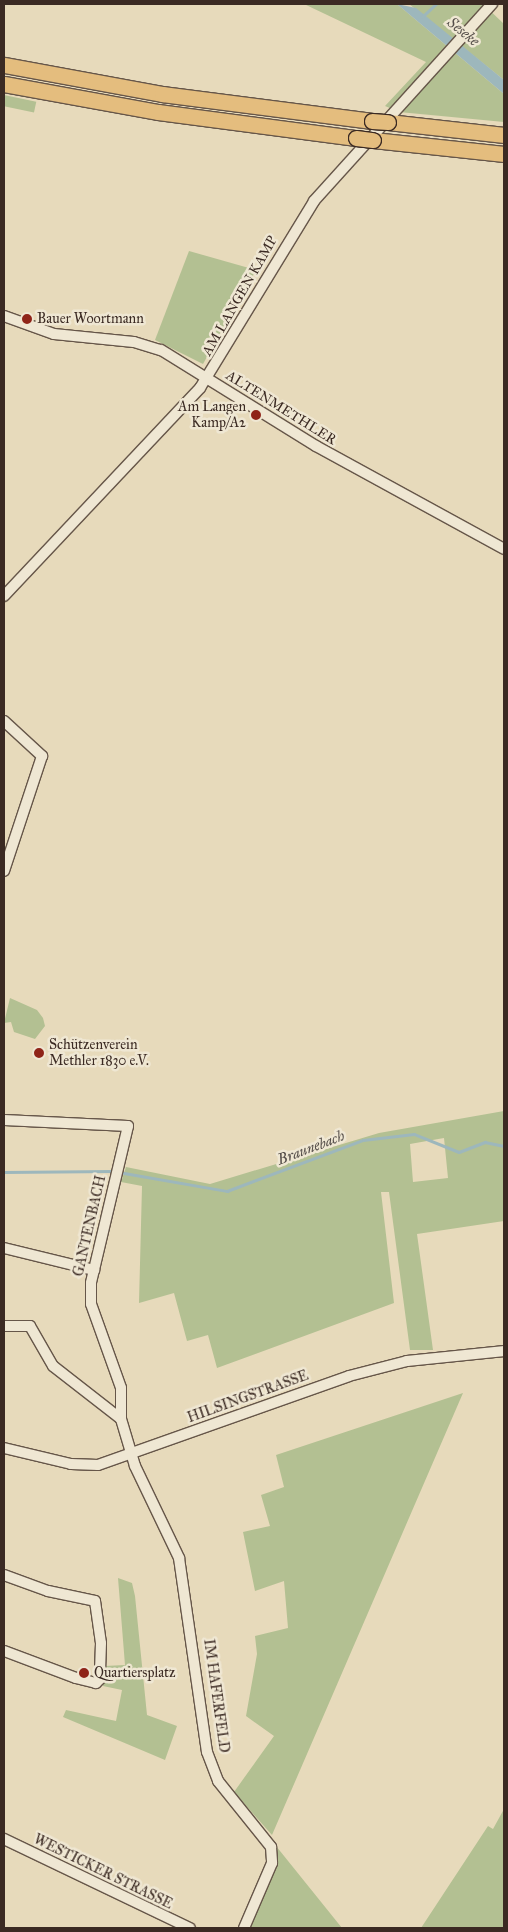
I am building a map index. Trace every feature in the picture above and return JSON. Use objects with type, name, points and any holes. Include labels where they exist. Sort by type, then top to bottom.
[{"type":"highway","points":[[4,65],[162,94],[372,121],[504,134]]},
{"type":"highway","points":[[4,84],[158,112],[372,140],[504,154]]},
{"type":"street","name":"AM LANGEN KAMP","points":[[4,596],[207,378],[314,201],[492,4]]},
{"type":"street","name":"ALTENMETHLER","points":[[4,316],[54,334],[148,345],[207,378],[309,442],[504,550]]},
{"type":"street","points":[[4,721],[42,756],[4,871]]},
{"type":"street","name":"GANTENBACH","points":[[4,1120],[128,1126],[94,1270],[91,1304],[121,1388],[121,1419],[130,1454]]},
{"type":"street","points":[[4,1248],[94,1270]]},
{"type":"street","points":[[4,1326],[30,1326],[53,1366],[121,1419]]},
{"type":"street","name":"HILSINGSTRASSE","points":[[4,1448],[78,1465],[98,1465],[349,1376],[407,1361],[504,1351]]},
{"type":"street","name":"IM HAFERFELD","points":[[130,1454],[179,1558],[207,1752],[218,1781],[273,1856],[244,1928]]},
{"type":"street","points":[[4,1575],[48,1592],[95,1601],[101,1642],[100,1679],[96,1683],[76,1678],[4,1651]]},
{"type":"street","name":"WESTICKER STRASSE","points":[[4,1839],[190,1928]]},
{"type":"green space","points":[[304,4],[397,4],[504,94],[504,122],[399,112],[385,106],[426,62]]},
{"type":"green space","points":[[409,4],[483,4],[504,24],[504,80]]},
{"type":"green space","points":[[4,95],[36,102],[34,113],[4,106]]},
{"type":"green space","points":[[189,251],[256,270],[203,364],[155,340]]},
{"type":"green space","points":[[10,998],[37,1010],[43,1018],[45,1026],[35,1039],[14,1032],[11,1022],[4,1023]]},
{"type":"green space","points":[[504,1111],[504,1221],[417,1234],[433,1350],[410,1350],[389,1192],[381,1192],[394,1303],[217,1368],[208,1335],[187,1341],[174,1293],[139,1303],[142,1186],[121,1182],[126,1167],[210,1184],[379,1133]],"holes":[[[444,1138],[448,1178],[413,1182],[410,1144]]]},
{"type":"green space","points":[[463,1393],[272,1835],[234,1792],[274,1736],[246,1716],[257,1654],[255,1636],[288,1628],[284,1581],[255,1591],[243,1532],[270,1526],[261,1495],[284,1487],[276,1455]]},
{"type":"green space","points":[[118,1578],[132,1583],[135,1596],[147,1715],[177,1726],[165,1760],[63,1717],[66,1710],[116,1721],[122,1690],[103,1686],[105,1666],[125,1665]]},
{"type":"green space","points":[[504,1809],[504,1928],[421,1928],[488,1826],[493,1829]]},
{"type":"green space","points":[[276,1846],[342,1928],[249,1928],[277,1857]]},
{"type":"water","points":[[397,4],[416,8],[504,80],[504,94]]},
{"type":"waterway","points":[[422,17],[436,4]]},
{"type":"waterway","name":"Braunebach","points":[[124,1173],[227,1191],[363,1140],[414,1134],[459,1152],[485,1142],[504,1146]]},
{"type":"waterway","name":"Braunebach","points":[[4,1172],[113,1171]]},
{"type":"place","name":"Bauer Woortmann","points":[[27,319]]},
{"type":"place","name":"Am Langen Kamp/A2","points":[[256,415]]},
{"type":"place","name":"Schützenverein Methler 1830 e.V.","points":[[39,1053]]},
{"type":"place","name":"Quartiersplatz","points":[[84,1673]]},
{"type":"water label","name":"Seseke","points":[[463,32]]}]
